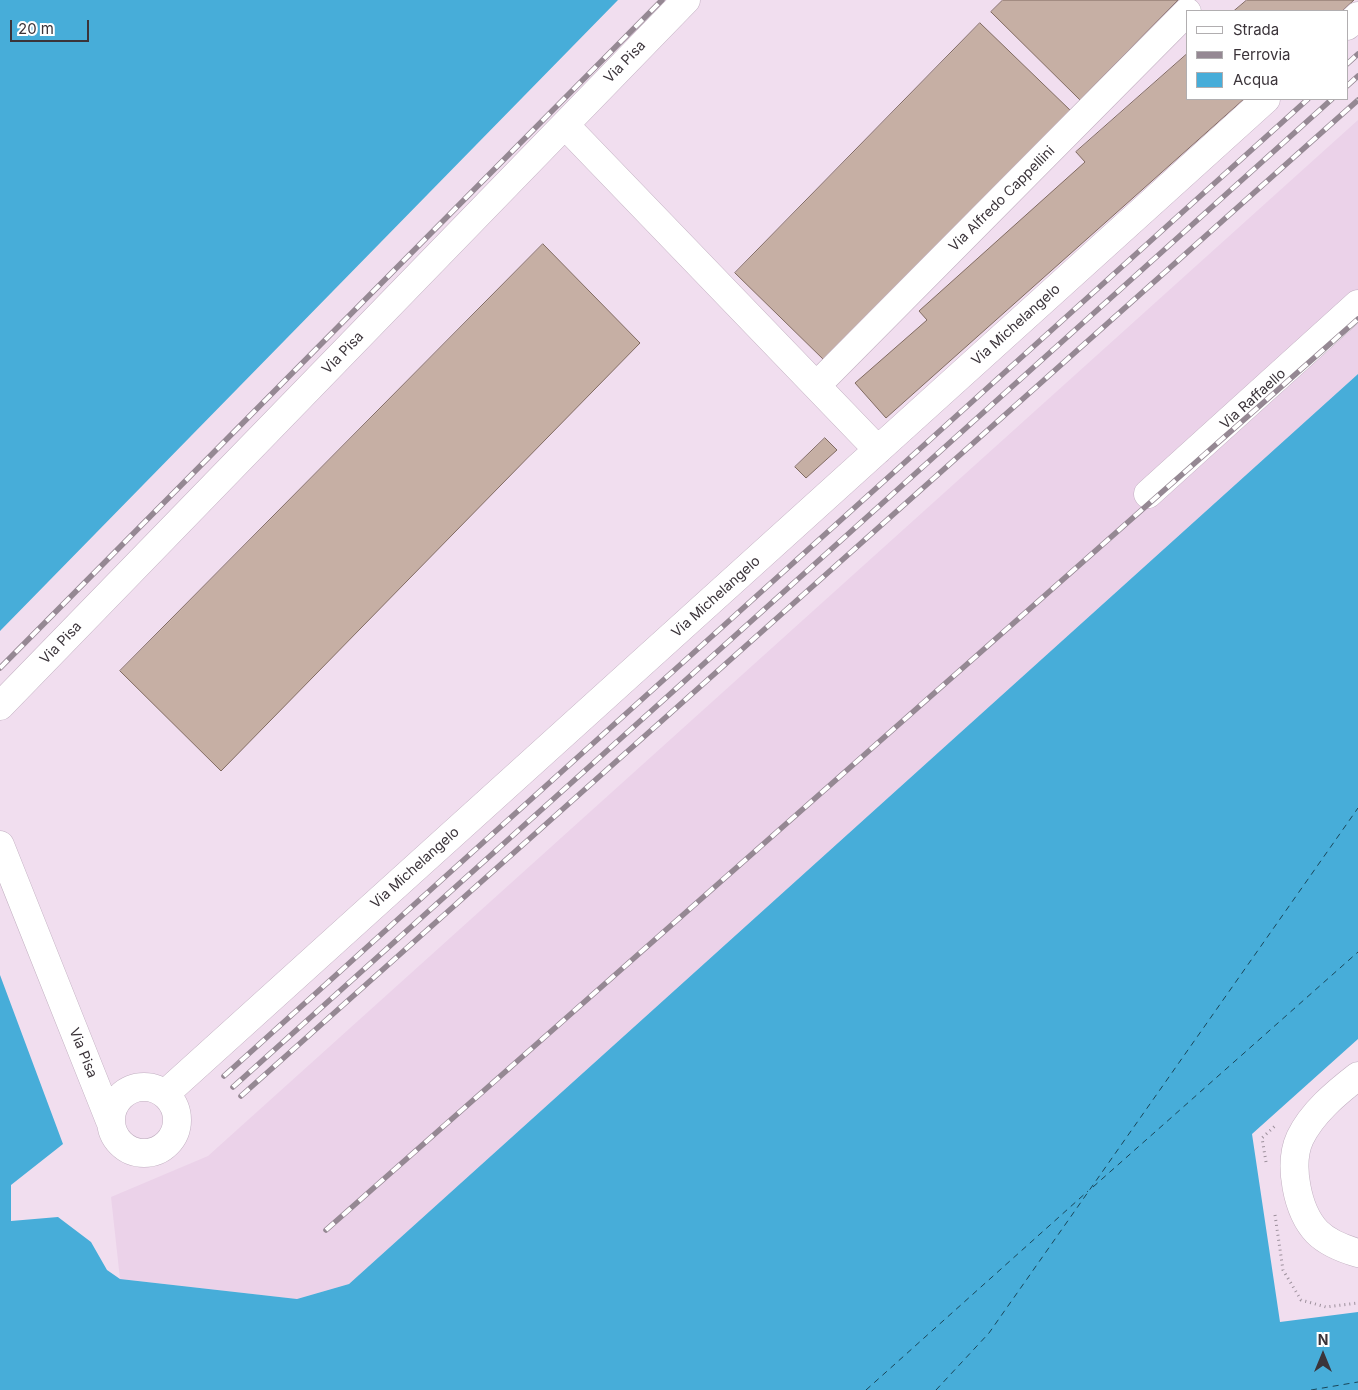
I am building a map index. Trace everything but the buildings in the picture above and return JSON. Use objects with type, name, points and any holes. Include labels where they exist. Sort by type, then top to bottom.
[{"type":"lane","name":"Via Pisa","points":[[0,706],[686,0]]},
{"type":"lane","name":"Via Alfredo Cappellini","points":[[1189,10],[1199,0]]},
{"type":"lane","name":"Via Alfredo Cappellini","points":[[817,386],[1186,13]]},
{"type":"lane","points":[[1348,25],[1358,16]]},
{"type":"lane","name":"Via Michelangelo","points":[[165,1094],[1265,100]]},
{"type":"lane","points":[[564,125],[878,450]]},
{"type":"lane","name":"Via Raffaello","points":[[1148,494],[1358,304]]},
{"type":"lane","name":"Via Pisa","points":[[0,845],[110,1121]]},
{"type":"lane","points":[[1358,1076],[1314,1117],[1300,1139],[1294,1168],[1297,1190],[1305,1214],[1317,1232],[1340,1247],[1358,1253]]},
{"type":"lane","points":[[139,1087],[155,1089],[165,1094],[176,1112],[177,1124],[170,1140],[161,1148],[143,1153],[132,1151],[117,1140],[110,1121],[112,1110],[118,1100],[128,1090],[139,1087]]},
{"type":"shaded area","points":[[1358,120],[1358,374],[349,1284],[297,1299],[120,1279],[111,1197],[208,1156]]},
{"type":"water","points":[[0,0],[618,0],[0,631]]},
{"type":"water","points":[[1358,374],[1358,1039],[1252,1134],[1280,1322],[1358,1312],[1358,1390],[0,1390],[0,975],[63,1144],[11,1185],[11,1221],[58,1217],[91,1242],[107,1270],[120,1279],[297,1299],[349,1284]]},
{"type":"ferry route","points":[[936,1390],[989,1333],[1358,808]]},
{"type":"ferry route","points":[[1093,1187],[1358,952]]},
{"type":"ferry route","points":[[866,1390],[1088,1191]]},
{"type":"ferry route","points":[[1311,1390],[1358,1382]]},
{"type":"railway","points":[[0,668],[662,0]]},
{"type":"railway","points":[[1348,63],[1358,54]]},
{"type":"railway","points":[[1348,85],[1358,76]]},
{"type":"railway","points":[[224,1076],[1307,100]]},
{"type":"railway","points":[[233,1087],[1331,100]]},
{"type":"railway","points":[[241,1096],[1358,100]]},
{"type":"railway","points":[[326,1230],[1358,319]]}]
